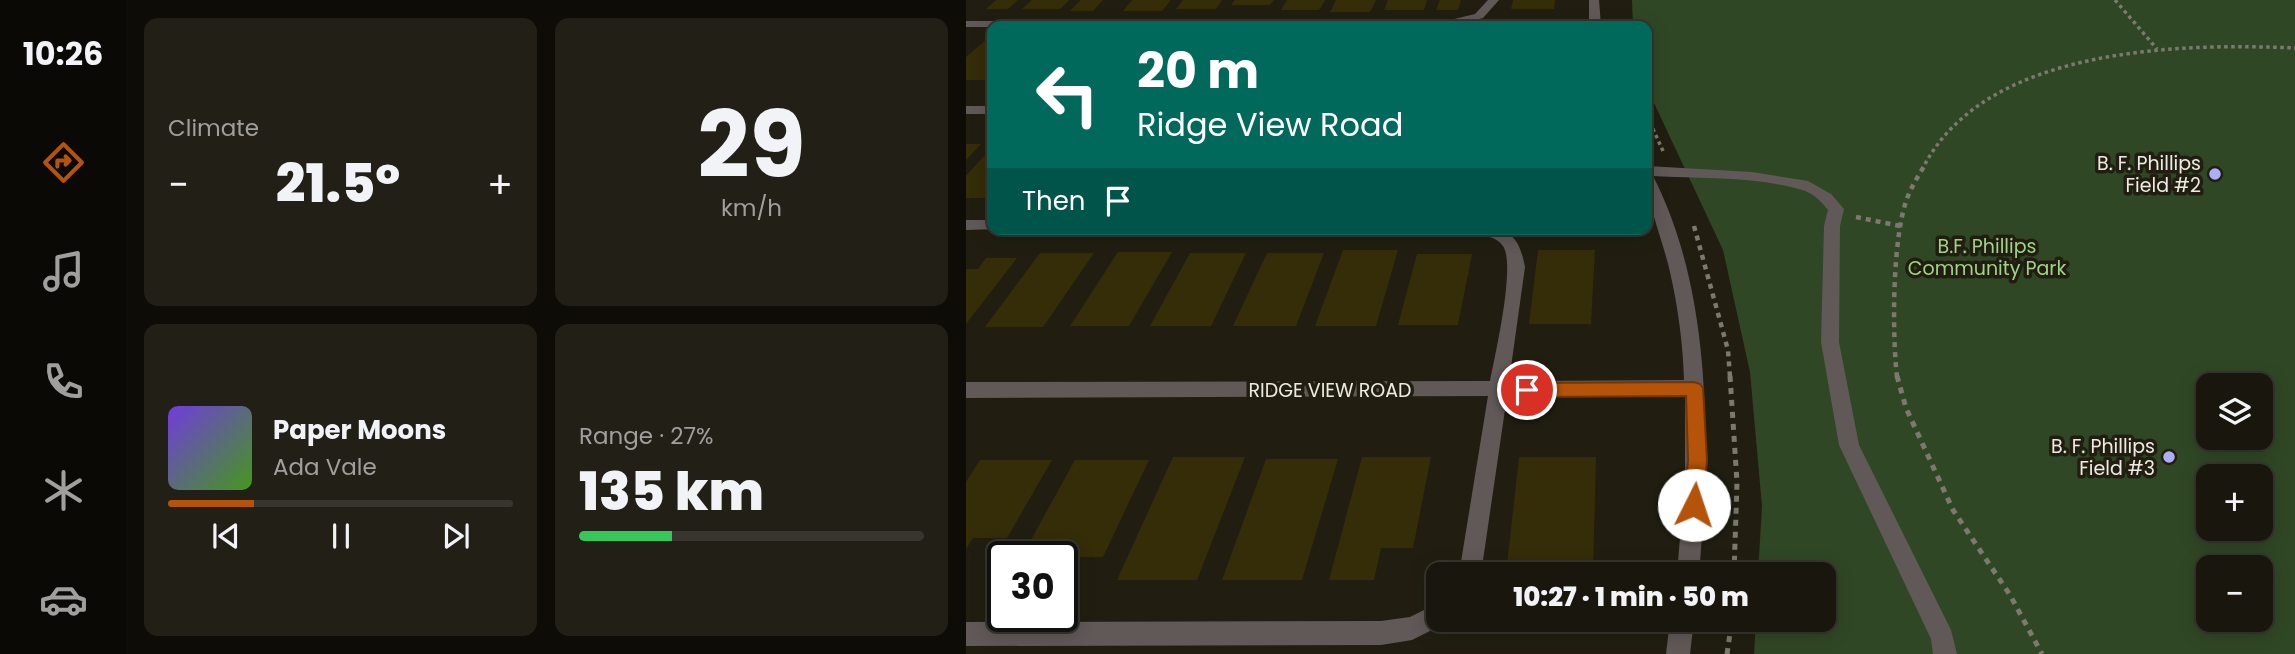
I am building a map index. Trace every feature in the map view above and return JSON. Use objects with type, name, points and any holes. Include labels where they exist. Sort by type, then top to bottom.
[{"type":"street","points":[[1458,21],[1479,16],[1494,0]]},
{"type":"street","points":[[1594,0],[1595,21]]},
{"type":"street","points":[[966,24],[987,24]]},
{"type":"street","points":[[966,110],[987,110]]},
{"type":"street","points":[[1652,171],[1752,177],[1808,186],[1826,197],[1836,209],[1832,226],[1830,342],[1849,445],[1942,638],[1945,654]]},
{"type":"street","points":[[1652,189],[1672,246],[1683,296],[1694,388],[1697,460],[1689,562]]},
{"type":"street","points":[[966,225],[987,226]]},
{"type":"street","points":[[1472,562],[1517,267],[1514,246],[1505,237],[1498,235]]},
{"type":"street","name":"RIDGE VIEW ROAD","points":[[966,390],[1694,388]]},
{"type":"street","points":[[966,634],[1381,633],[1412,628],[1426,621]]},
{"type":"street","points":[[1678,654],[1681,632]]},
{"type":"path","points":[[2115,0],[2158,49]]},
{"type":"path","points":[[2042,654],[2000,579],[1959,521],[1899,391],[1895,344],[1896,260],[1900,226],[1909,195],[1921,169],[1936,147],[1974,110],[2021,82],[2048,71],[2082,61],[2158,49],[2223,45],[2295,48]]},
{"type":"path","points":[[1727,654],[1730,632]]},
{"type":"green space","name":"B.F. Phillips Community Park","points":[[1632,0],[2295,0],[2295,654],[1754,654],[1755,632],[1836,632],[1836,562],[1759,562],[1762,506],[1750,372],[1723,250],[1652,99],[1652,21],[1633,21]]},
{"type":"building","points":[[996,0],[1018,0],[1008,9],[986,9]]},
{"type":"building","points":[[1032,0],[1069,0],[1060,9],[1022,9]]},
{"type":"building","points":[[1081,0],[1103,0],[1093,11],[1070,11]]},
{"type":"building","points":[[1132,0],[1171,0],[1162,11],[1123,11]]},
{"type":"building","points":[[1183,0],[1222,0],[1216,9],[1176,9]]},
{"type":"building","points":[[1235,0],[1274,0],[1270,5],[1231,5]]},
{"type":"building","points":[[1287,0],[1325,0],[1319,10],[1281,10]]},
{"type":"building","points":[[1336,0],[1376,0],[1370,12],[1330,12]]},
{"type":"building","points":[[1388,0],[1427,0],[1424,10],[1384,10]]},
{"type":"building","points":[[1440,0],[1461,0],[1458,10],[1436,10]]},
{"type":"building","points":[[1513,0],[1555,0],[1554,9],[1511,9]]},
{"type":"building","points":[[987,39],[987,80],[966,80],[966,57]]},
{"type":"building","points":[[966,144],[981,144],[966,160]]},
{"type":"building","points":[[987,153],[987,198],[966,198],[966,176]]},
{"type":"building","points":[[1343,250],[1398,250],[1376,326],[1315,326]]},
{"type":"building","points":[[1538,250],[1595,250],[1591,324],[1529,324]]},
{"type":"building","points":[[1118,252],[1172,252],[1129,326],[1070,326]]},
{"type":"building","points":[[1040,253],[1094,253],[1043,327],[985,327]]},
{"type":"building","points":[[1190,253],[1246,253],[1211,326],[1150,326]]},
{"type":"building","points":[[1267,253],[1324,253],[1296,326],[1233,326]]},
{"type":"building","points":[[1417,254],[1472,254],[1458,325],[1398,325]]},
{"type":"building","points":[[986,258],[1017,258],[966,324],[966,269],[978,269]]},
{"type":"building","points":[[1173,457],[1245,457],[1197,580],[1117,580]]},
{"type":"building","points":[[1362,457],[1431,457],[1413,548],[1381,548],[1374,580],[1329,580]]},
{"type":"building","points":[[1519,457],[1596,457],[1593,562],[1507,562]]},
{"type":"building","points":[[1266,459],[1338,459],[1302,580],[1222,580]]},
{"type":"building","points":[[980,460],[1052,460],[1007,538],[973,538],[966,549],[966,482]]},
{"type":"building","points":[[1075,460],[1149,460],[1103,557],[1078,557],[1078,541],[1030,541]]},
{"type":"place","name":"B. F. Phillips Field #2","points":[[2215,174]]},
{"type":"place","name":"B. F. Phillips Field #3","points":[[2169,457]]},
{"type":"route","points":[[1527,390],[1694,388],[1697,460],[1694,505]]}]
